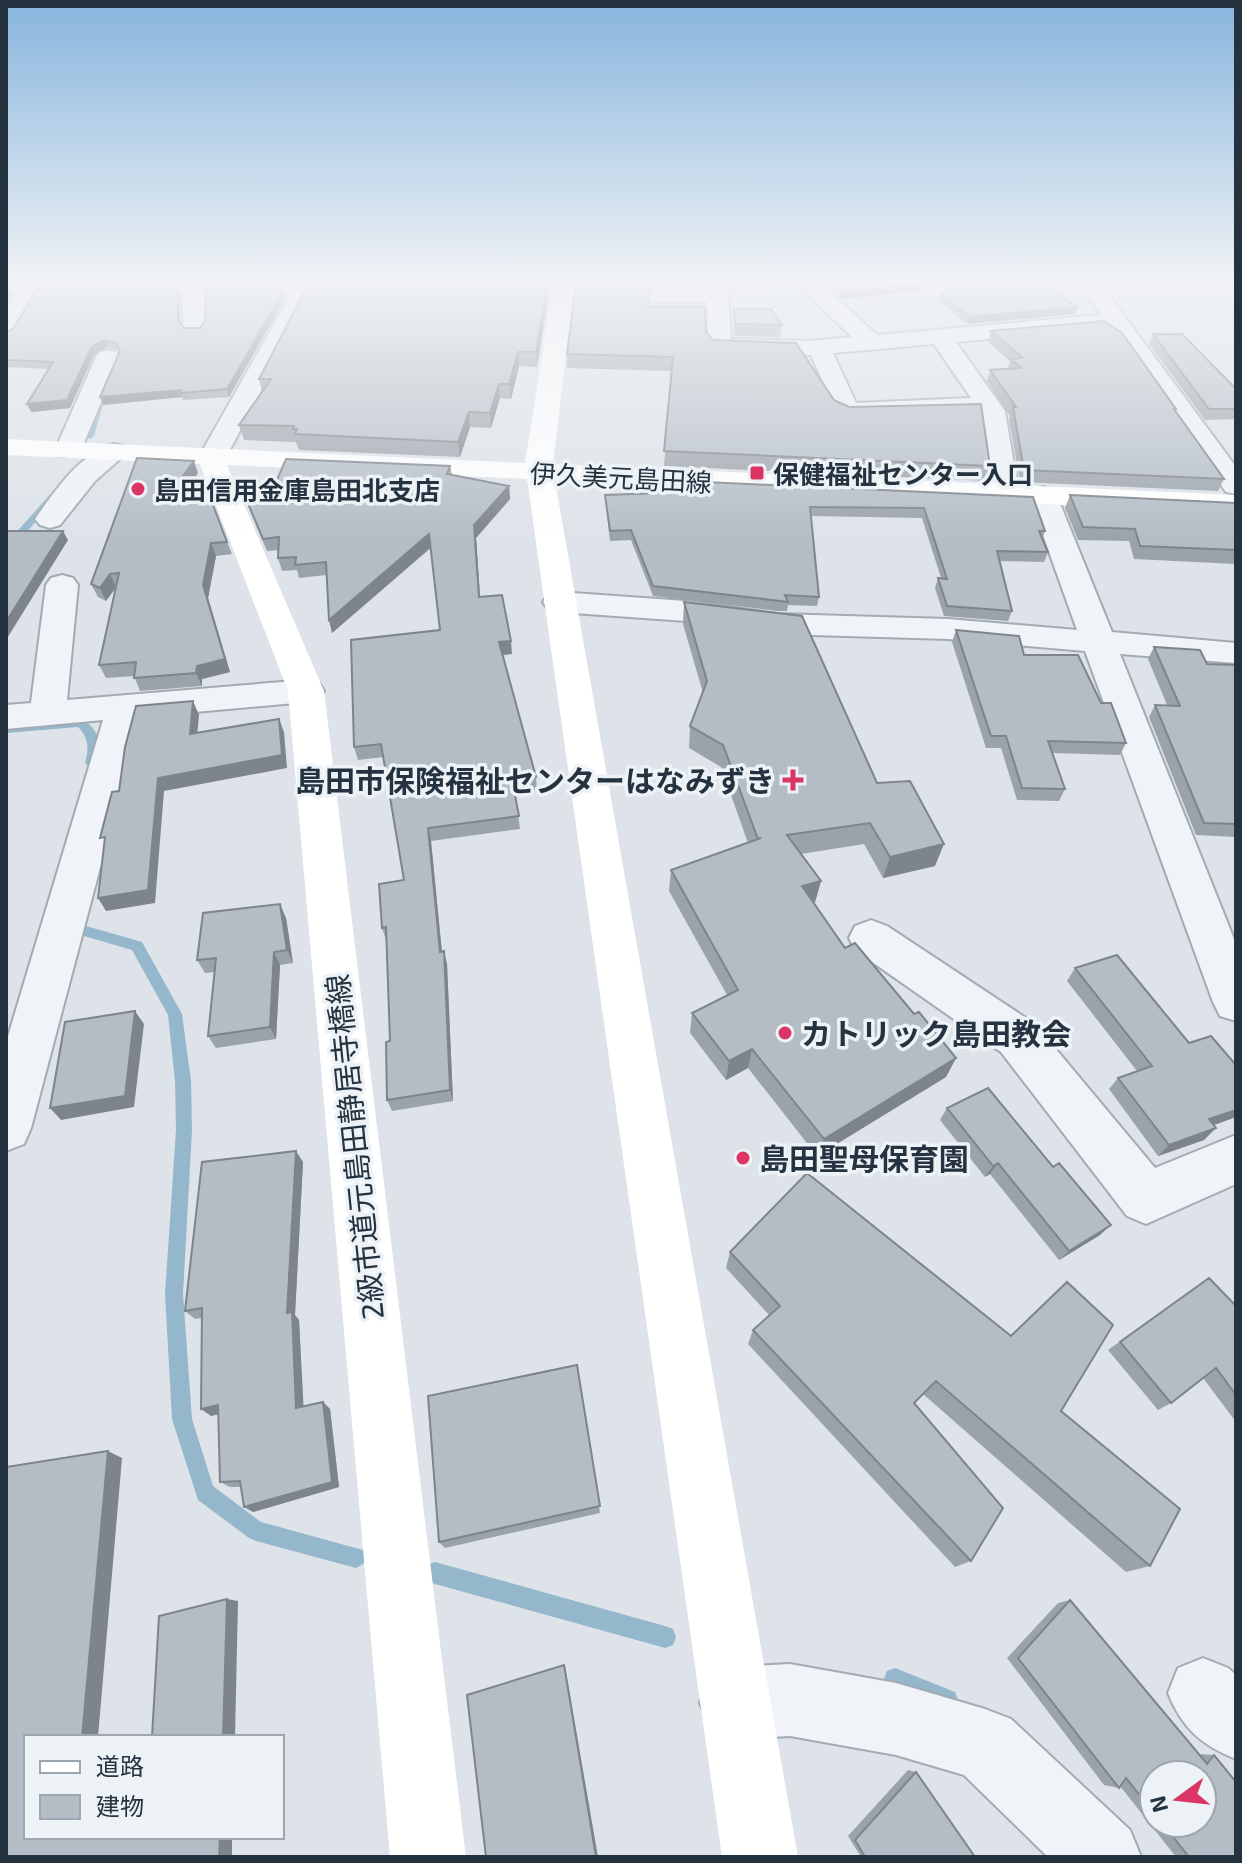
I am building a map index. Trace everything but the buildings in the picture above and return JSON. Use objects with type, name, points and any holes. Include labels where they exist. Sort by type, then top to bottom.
[{"type":"street","points":[[68,450],[104,366]]},
{"type":"street","points":[[214,455],[263,366]]},
{"type":"street","points":[[552,366],[538,455],[540,474],[760,1857]]},
{"type":"street","points":[[827,366],[847,411],[988,405]]},
{"type":"street","points":[[961,366],[992,411],[1005,494]]},
{"type":"street","points":[[1148,366],[1236,486]]},
{"type":"street","name":"伊久美元島田線","points":[[6,447],[1236,504]]},
{"type":"street","points":[[50,519],[85,475],[114,452]]},
{"type":"street","name":"2級市道元島田静居寺橋線","points":[[214,455],[213,469],[306,691],[428,1857]]},
{"type":"street","points":[[1043,496],[1236,1002]]},
{"type":"street","points":[[48,713],[62,585]]},
{"type":"street","points":[[559,602],[686,611],[778,624],[948,629],[1098,644],[1236,653]]},
{"type":"street","points":[[6,717],[306,691]]},
{"type":"street","points":[[6,1128],[125,707]]},
{"type":"street","points":[[871,938],[1018,1038],[1146,1198],[1236,1159]]},
{"type":"street","points":[[736,1703],[790,1700],[896,1719],[985,1745],[1103,1857]]},
{"type":"waterway","points":[[90,436],[102,394]]},
{"type":"waterway","points":[[6,550],[56,493]]},
{"type":"waterway","points":[[6,729],[81,723],[94,741],[91,763]]},
{"type":"waterway","points":[[65,925],[137,946],[175,1014],[183,1081],[184,1130],[174,1294],[182,1419],[205,1493],[256,1531],[356,1557]]},
{"type":"waterway","points":[[435,1573],[665,1637]]},
{"type":"waterway","points":[[895,1679],[947,1700]]},
{"type":"place","name":"保健福祉センター入口","points":[[757,473]]},
{"type":"place","name":"島田信用金庫島田北支店","points":[[138,489]]},
{"type":"place","name":"島田市保険福祉センターはなみずき","points":[[793,780]]},
{"type":"place","name":"カトリック島田教会","points":[[785,1033]]},
{"type":"place","name":"島田聖母保育園","points":[[743,1158]]}]
